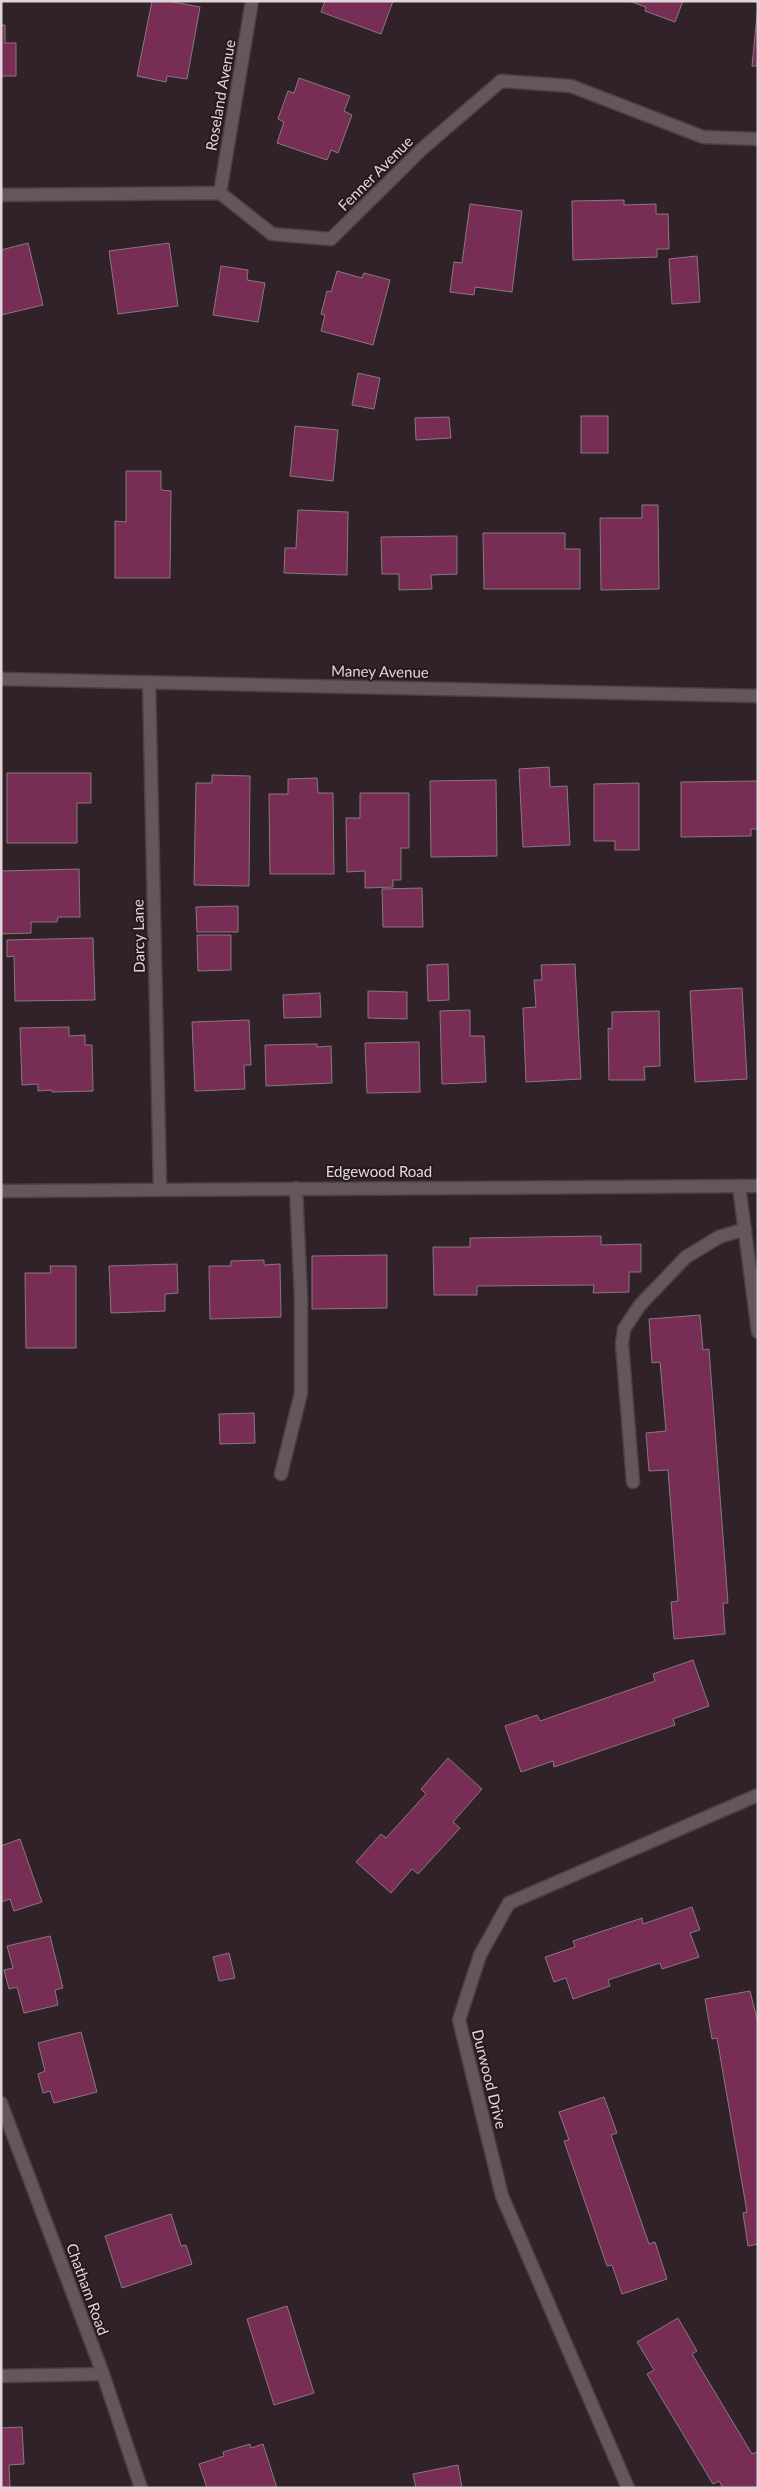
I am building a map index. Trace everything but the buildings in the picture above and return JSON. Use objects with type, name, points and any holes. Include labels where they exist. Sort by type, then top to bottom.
[{"type":"street","name":"Roseland Avenue","points":[[220,194],[252,1]]},
{"type":"street","name":"Fenner Avenue","points":[[220,194],[272,234],[331,239],[422,149],[501,81],[571,86],[703,136],[758,139]]},
{"type":"street","points":[[1,196],[220,194]]},
{"type":"street","name":"Maney Avenue","points":[[1,679],[758,696]]},
{"type":"street","name":"Darcy Lane","points":[[149,682],[160,1188]]},
{"type":"street","points":[[740,1186],[758,1332]]},
{"type":"street","name":"Edgewood Road","points":[[1,1191],[160,1188],[758,1186]]},
{"type":"street","points":[[281,1474],[301,1393],[302,1298],[296,1188]]},
{"type":"street","points":[[633,1482],[622,1344],[624,1329],[640,1305],[686,1257],[719,1237],[745,1229]]},
{"type":"street","name":"Durwood Drive","points":[[628,2488],[502,2196],[459,2020],[480,1955],[509,1903],[758,1796]]},
{"type":"street","name":"Chatham Road","points":[[1,2103],[103,2374],[141,2488]]},
{"type":"street","points":[[1,2376],[103,2374]]}]
